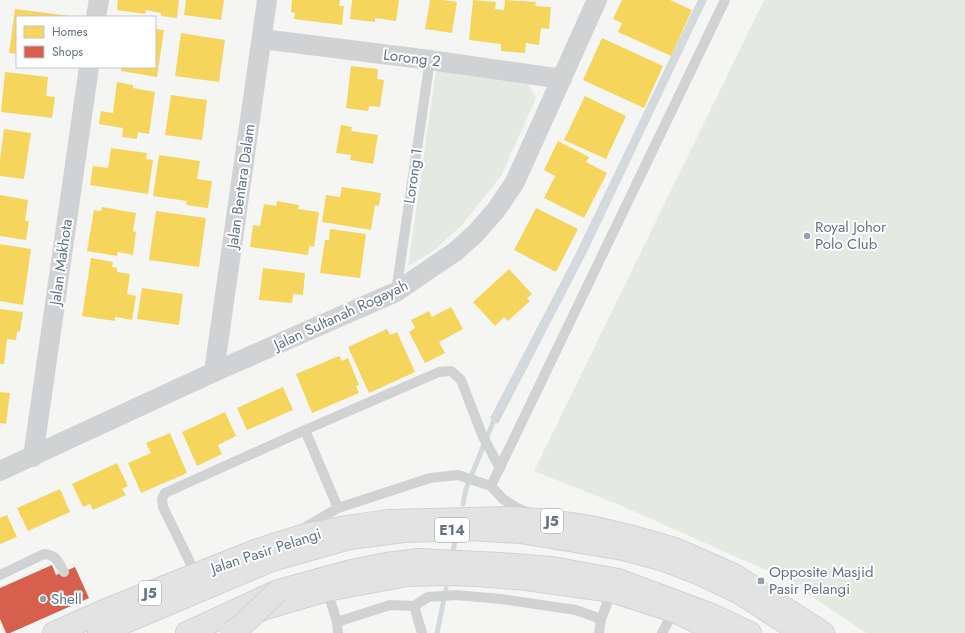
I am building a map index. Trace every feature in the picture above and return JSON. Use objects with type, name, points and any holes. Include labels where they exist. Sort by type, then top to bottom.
[{"type":"main road","name":"Jalan Pasir Pelangi","points":[[54,633],[106,610],[258,550],[305,535],[347,526],[388,521],[510,518],[552,521],[591,527],[633,537],[675,550],[734,575],[824,633]]},
{"type":"main road","name":"E14","points":[[99,633],[279,558],[350,538],[404,530],[520,532],[624,549],[664,560],[698,573],[740,593],[802,633]]},
{"type":"main road","name":"E14","points":[[187,633],[278,591],[347,572],[386,564],[419,560],[552,568],[618,580],[712,615],[750,633]]},
{"type":"main road","points":[[210,633],[266,608],[327,590],[407,575],[443,574],[527,579],[612,591],[674,611],[720,633]]},
{"type":"main road","points":[[231,633],[242,625],[278,591]]},
{"type":"street","points":[[96,16],[99,0]]},
{"type":"street","name":"Jalan Bentara Dalam","points":[[214,372],[267,0]]},
{"type":"street","name":"Jalan Sultanah Rogayah","points":[[0,471],[214,372],[396,292],[456,251],[476,233],[496,210],[515,182],[597,0]]},
{"type":"street","name":"Lorong 2","points":[[262,39],[430,60],[562,79]]},
{"type":"street","name":"Jalan Makhota","points":[[33,457],[89,68]]},
{"type":"lane","points":[[491,486],[725,0]]},
{"type":"lane","name":"Lorong 1","points":[[396,292],[430,60]]},
{"type":"lane","points":[[195,575],[163,507],[162,499],[165,493],[439,372],[451,371],[461,380],[483,437],[500,468]]},
{"type":"lane","points":[[305,430],[338,508]]},
{"type":"lane","points":[[258,550],[299,530],[338,508],[430,478],[458,475],[491,486],[503,499],[517,508],[552,521]]},
{"type":"lane","points":[[0,575],[44,554],[52,554],[58,560],[64,572]]},
{"type":"lane","points":[[327,590],[337,622],[338,633]]},
{"type":"lane","points":[[599,633],[601,619],[612,591]]},
{"type":"lane","points":[[337,622],[390,605],[414,606],[428,597],[456,595],[501,599],[576,610],[601,619]]},
{"type":"lane","points":[[414,606],[422,633]]},
{"type":"lane","points":[[662,633],[674,611]]},
{"type":"shaded area","points":[[698,0],[707,0],[586,254],[498,424],[490,418],[575,255]]},
{"type":"shaded area","name":"Royal Johor Polo Club","points":[[764,0],[965,0],[965,633],[866,633],[786,579],[622,506],[534,471]]},
{"type":"shaded area","points":[[436,69],[527,82],[536,98],[501,176],[462,225],[432,252],[408,266]]},
{"type":"building: Homes","points":[[118,0],[179,0],[177,18],[161,16],[161,13],[146,10],[145,14],[117,10]]},
{"type":"building: Homes","points":[[186,0],[224,0],[221,20],[184,15]]},
{"type":"building: Homes","points":[[292,0],[340,0],[339,6],[344,6],[342,25],[294,19],[295,13],[291,12]]},
{"type":"building: Homes","points":[[352,0],[399,0],[396,21],[375,18],[375,22],[350,19]]},
{"type":"building: Homes","points":[[430,0],[457,2],[452,33],[425,29]]},
{"type":"building: Homes","points":[[473,0],[496,2],[495,9],[504,10],[505,0],[536,2],[535,6],[551,7],[549,29],[541,28],[539,45],[526,43],[525,53],[501,51],[501,44],[469,40]]},
{"type":"building: Homes","points":[[622,0],[670,0],[692,10],[671,56],[618,32],[622,23],[613,19]]},
{"type":"building: Homes","points":[[15,9],[71,16],[16,16],[16,54],[9,53]]},
{"type":"building: Homes","points":[[156,29],[164,30],[157,77],[121,71],[121,68],[156,68]]},
{"type":"building: Homes","points":[[181,33],[225,40],[219,82],[175,76]]},
{"type":"building: Homes","points":[[602,38],[663,66],[644,108],[583,80]]},
{"type":"building: Homes","points":[[351,66],[378,69],[377,79],[384,80],[380,107],[369,106],[368,111],[346,108]]},
{"type":"building: Homes","points":[[5,72],[48,77],[46,96],[55,97],[52,118],[1,112]]},
{"type":"building: Homes","points":[[117,82],[133,85],[133,88],[155,92],[149,134],[138,132],[137,139],[122,137],[123,128],[99,124],[101,111],[113,113]]},
{"type":"building: Homes","points":[[171,95],[207,100],[202,140],[165,135]]},
{"type":"building: Homes","points":[[585,96],[626,116],[606,159],[564,140]]},
{"type":"building: Homes","points":[[341,125],[352,127],[351,131],[378,135],[373,164],[350,160],[351,155],[336,153]]},
{"type":"building: Homes","points":[[4,129],[31,133],[24,179],[0,176],[0,160]]},
{"type":"building: Homes","points":[[558,141],[589,157],[586,162],[607,173],[584,218],[544,198],[555,176],[544,170]]},
{"type":"building: Homes","points":[[111,148],[147,153],[146,159],[153,160],[148,194],[90,185],[93,166],[108,168]]},
{"type":"building: Homes","points":[[159,155],[200,161],[197,179],[212,181],[208,208],[186,205],[187,201],[153,196]]},
{"type":"building: Homes","points":[[342,187],[381,193],[379,206],[375,205],[371,230],[322,222],[326,195],[340,197]]},
{"type":"building: Homes","points":[[0,195],[28,200],[25,221],[29,221],[26,240],[0,236]]},
{"type":"building: Homes","points":[[277,201],[299,205],[298,209],[319,212],[314,247],[309,246],[308,255],[250,247],[253,225],[260,226],[264,204],[276,206]]},
{"type":"building: Homes","points":[[102,207],[136,213],[133,231],[136,232],[133,255],[118,252],[117,256],[87,251],[94,210],[101,211]]},
{"type":"building: Homes","points":[[536,208],[578,229],[556,272],[514,250]]},
{"type":"building: Homes","points":[[156,211],[206,218],[199,267],[149,260]]},
{"type":"building: Homes","points":[[330,229],[366,234],[360,278],[320,273],[325,240],[329,240]]},
{"type":"building: Homes","points":[[0,244],[31,249],[23,305],[0,301]]},
{"type":"building: Homes","points":[[91,258],[113,262],[112,267],[117,268],[117,272],[130,274],[127,294],[136,296],[132,320],[115,317],[115,321],[82,316]]},
{"type":"building: Homes","points":[[263,268],[305,273],[303,295],[293,294],[292,303],[259,300]]},
{"type":"building: Homes","points":[[509,269],[532,294],[527,298],[530,301],[508,321],[504,317],[495,326],[473,302]]},
{"type":"building: Homes","points":[[142,288],[183,294],[179,325],[137,319]]},
{"type":"building: Homes","points":[[451,307],[463,329],[439,342],[445,353],[425,363],[409,332],[415,328],[411,320],[429,311],[432,317]]},
{"type":"building: Homes","points":[[0,309],[23,312],[20,331],[17,332],[16,340],[7,339],[4,364],[0,364]]},
{"type":"building: Homes","points":[[387,329],[390,335],[397,332],[415,372],[369,393],[348,347]]},
{"type":"building: Homes","points":[[339,356],[342,361],[348,358],[359,385],[356,386],[359,393],[312,413],[296,374]]},
{"type":"building: Homes","points":[[283,387],[293,410],[247,430],[237,408]]},
{"type":"building: Homes","points":[[0,392],[10,393],[6,424],[0,423]]},
{"type":"building: Homes","points":[[225,412],[236,436],[218,445],[222,454],[197,466],[182,432]]},
{"type":"building: Homes","points":[[170,433],[187,473],[141,493],[128,463],[151,453],[146,443]]},
{"type":"building: Homes","points":[[117,463],[128,486],[122,489],[126,495],[93,510],[90,504],[83,507],[72,484]]},
{"type":"building: Homes","points":[[60,489],[70,512],[28,531],[17,508]]},
{"type":"building: Homes","points":[[7,515],[17,537],[0,544],[0,518]]},
{"type":"building: Shops","name":"Shell","points":[[52,565],[56,575],[75,567],[89,598],[10,633],[6,633],[0,619],[0,588]]},
{"type":"waterway","points":[[463,504],[466,489],[496,415]]},
{"type":"waterway","points":[[452,557],[456,535]]},
{"type":"waterway","points":[[437,633],[446,589]]},
{"type":"place","name":"Royal Johor Polo Club","points":[[807,236]]},
{"type":"place","name":"Opposite Masjid Pasir Pelangi","points":[[761,581]]},
{"type":"place","name":"Shell","points":[[43,599]]}]
